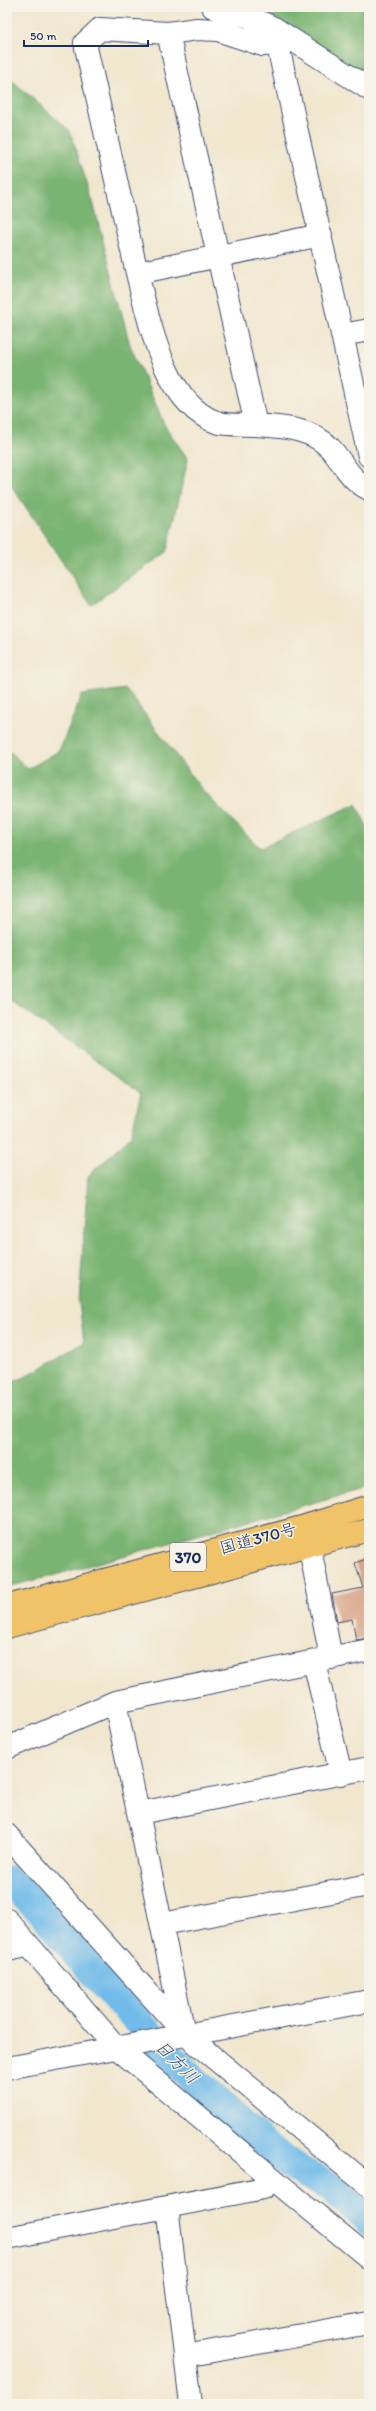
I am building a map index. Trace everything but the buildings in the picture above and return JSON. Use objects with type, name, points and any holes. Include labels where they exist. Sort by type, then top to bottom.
[{"type":"highway","name":"国道370号","points":[[7,1606],[305,1526],[369,1506]]},
{"type":"highway","name":"国道370号","points":[[7,1627],[310,1548],[369,1530]]},
{"type":"street","points":[[213,7],[247,16],[276,36],[369,89]]},
{"type":"street","points":[[276,36],[263,45],[218,30],[197,29],[168,33],[100,30],[85,43],[156,347],[168,374],[196,412],[217,422],[290,428],[309,434],[330,448],[358,484],[369,489]]},
{"type":"street","points":[[168,33],[256,425]]},
{"type":"street","points":[[276,36],[369,456]]},
{"type":"street","points":[[138,273],[218,258],[320,235]]},
{"type":"street","points":[[343,335],[369,330]]},
{"type":"street","points":[[310,1548],[323,1660],[341,1774]]},
{"type":"street","points":[[7,1748],[115,1702],[369,1650]]},
{"type":"street","points":[[115,1702],[162,1924],[177,2036]]},
{"type":"street","points":[[139,1813],[369,1768]]},
{"type":"street","points":[[7,1835],[177,2036],[359,2169],[369,2186]]},
{"type":"street","points":[[162,1924],[369,1885]]},
{"type":"street","points":[[7,1920],[17,1948],[122,2047],[272,2178],[369,2258]]},
{"type":"street","points":[[7,2068],[369,2001]]},
{"type":"street","points":[[7,2238],[264,2188],[272,2178]]},
{"type":"street","points":[[167,2208],[191,2404]]},
{"type":"street","points":[[185,2356],[369,2323]]},
{"type":"green space","points":[[259,7],[369,7],[369,80]]},
{"type":"green space","points":[[7,76],[70,131],[93,202],[130,345],[165,426],[188,459],[167,552],[91,605],[7,479]]},
{"type":"green space","points":[[126,689],[203,791],[260,848],[356,804],[369,830],[369,1487],[55,1575],[7,1587],[7,1383],[23,1378],[84,1343],[79,1302],[88,1176],[131,1136],[141,1093],[7,998],[7,749],[28,769],[59,751],[82,695]]},
{"type":"waterway","name":"日方川","points":[[7,1880],[39,1908],[93,1973],[177,2064],[265,2146],[297,2169],[331,2187],[369,2220]]}]
